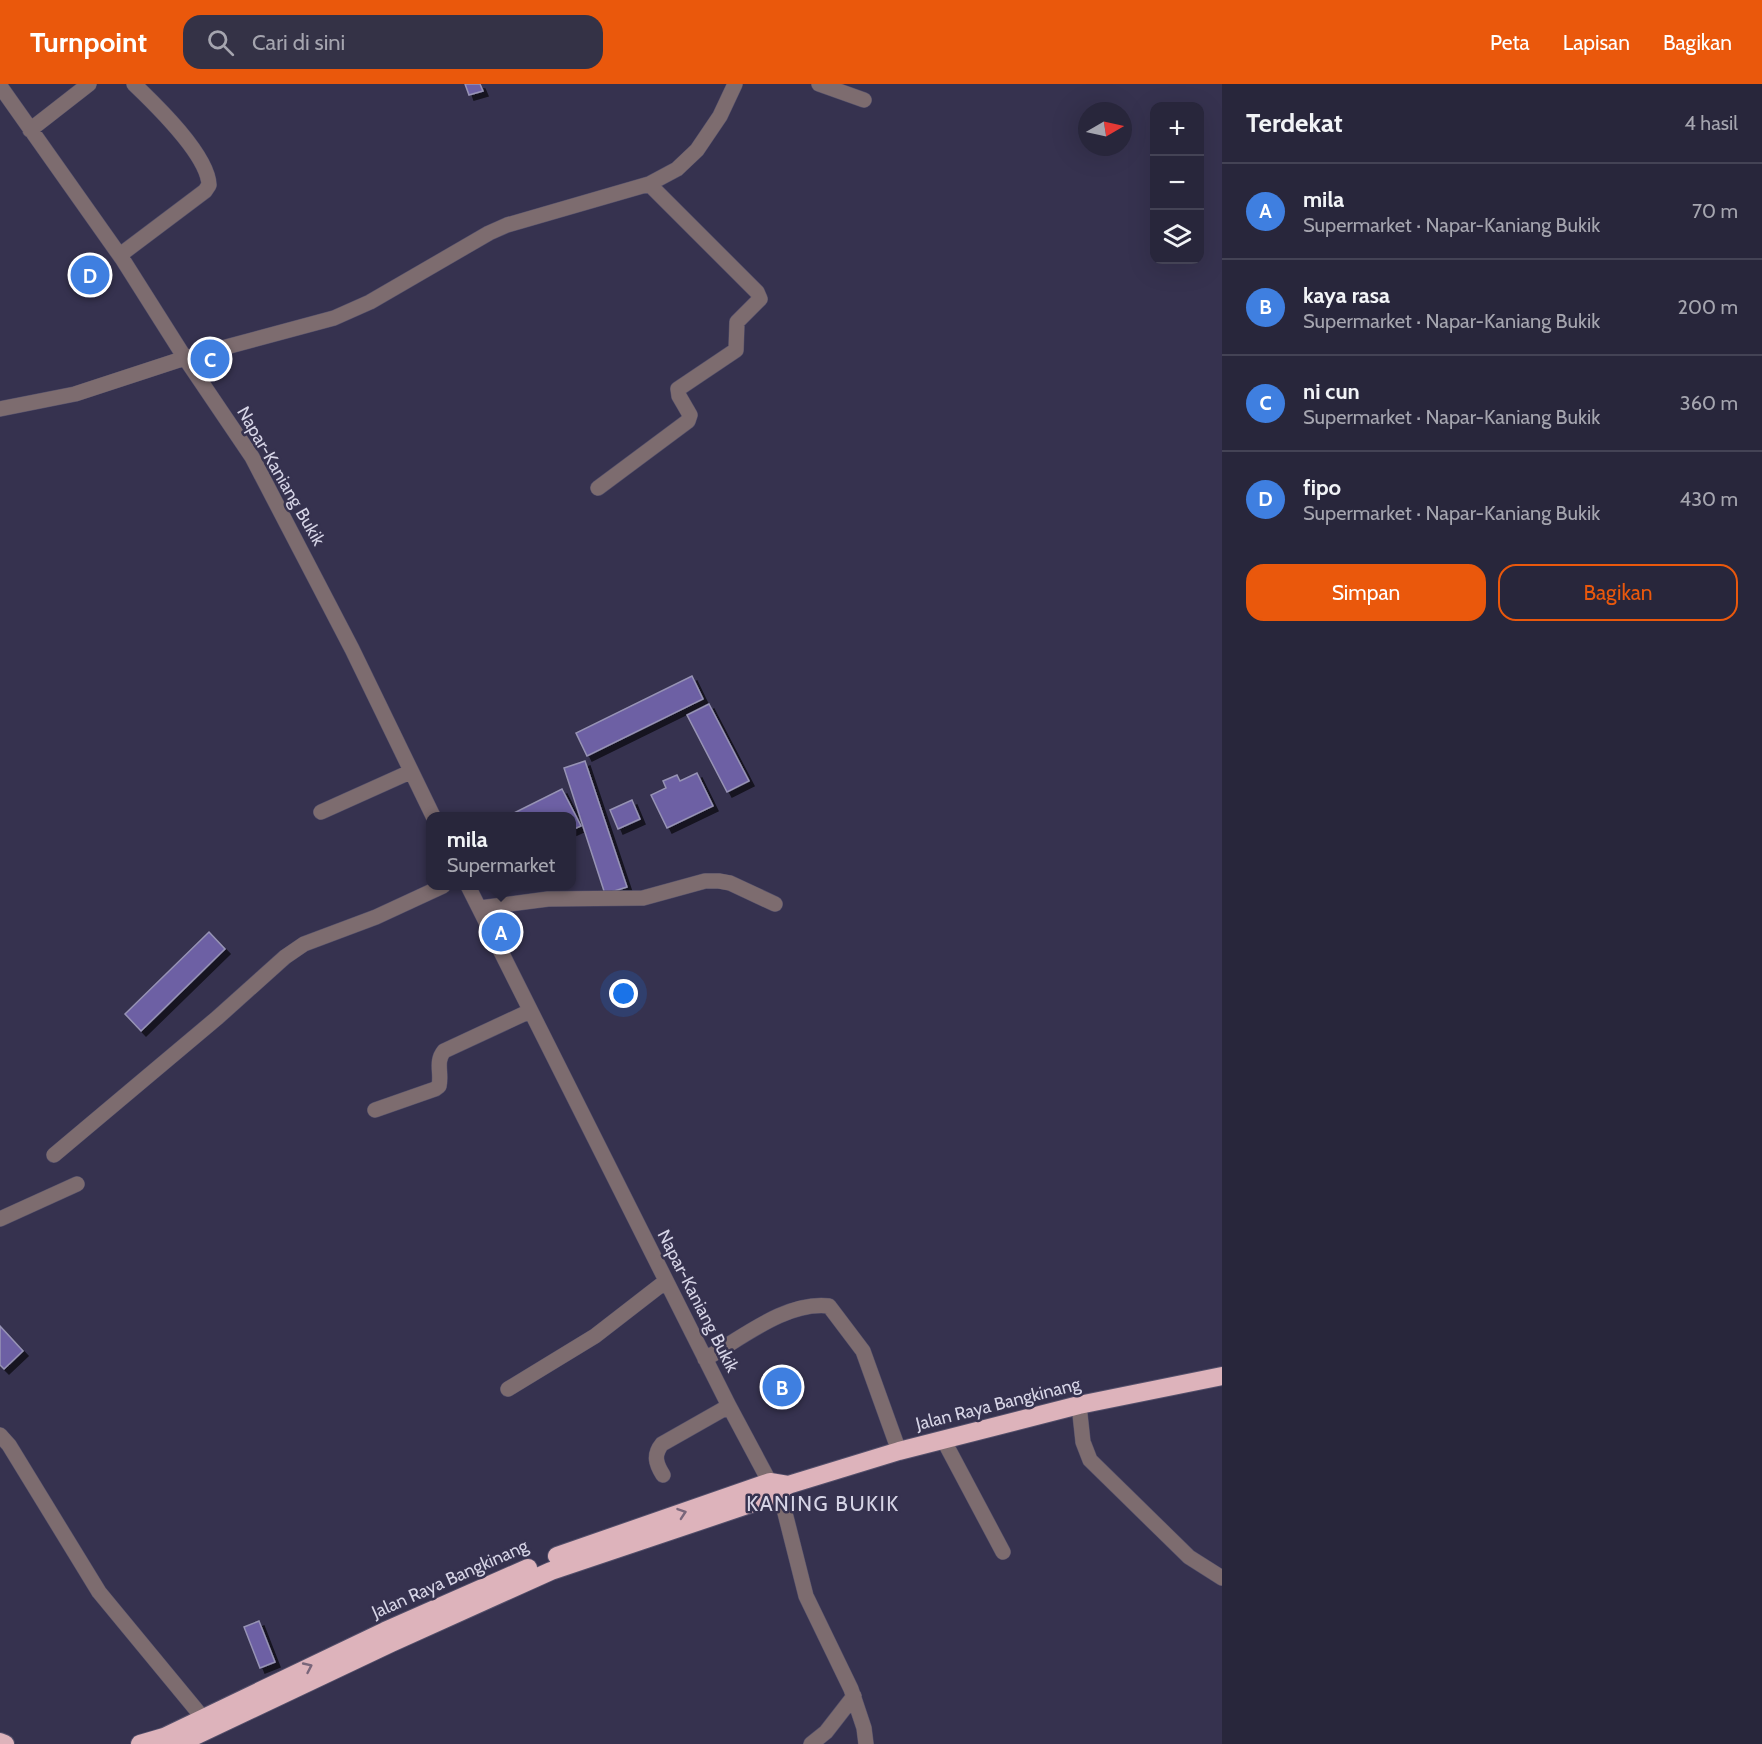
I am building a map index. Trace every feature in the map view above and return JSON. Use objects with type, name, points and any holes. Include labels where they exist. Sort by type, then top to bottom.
[{"type":"highway","name":"Jalan Raya Bangkinang","points":[[178,1744],[272,1692],[546,1560],[899,1450],[944,1441],[1079,1405],[1222,1376]]},
{"type":"highway","name":"Jalan Raya Bangkinang","points":[[140,1744],[164,1737],[203,1718],[272,1692]]},
{"type":"highway","points":[[0,1742],[5,1744]]},
{"type":"street","points":[[30,130],[89,84]]},
{"type":"street","points":[[120,255],[205,191],[209,185],[206,171],[180,130],[134,84]]},
{"type":"street","points":[[0,409],[75,394],[185,358],[334,318],[370,302],[489,233],[507,225],[649,183],[677,169],[692,156],[720,116],[735,84]]},
{"type":"street","points":[[819,84],[864,100]]},
{"type":"street","name":"Napar-Kaniang Bukik","points":[[0,87],[120,255],[185,358],[235,430],[282,512],[431,812]]},
{"type":"street","points":[[598,488],[688,421],[690,415],[678,396],[678,389],[736,350],[737,322],[760,299],[757,292],[649,183]]},
{"type":"street","points":[[321,812],[410,772]]},
{"type":"street","points":[[480,908],[548,899],[643,898],[705,881],[718,880],[730,883],[775,904]]},
{"type":"street","points":[[54,1155],[217,1018],[285,957],[304,944],[376,917],[433,890]]},
{"type":"street","name":"Napar-Kaniang Bukik","points":[[471,890],[729,1406],[778,1488],[806,1596],[854,1696],[864,1728],[866,1744]]},
{"type":"street","points":[[375,1110],[435,1089],[441,1080],[438,1062],[444,1051],[530,1011]]},
{"type":"street","points":[[0,1219],[77,1184]]},
{"type":"street","points":[[508,1389],[595,1336],[666,1281]]},
{"type":"street","points":[[705,1359],[779,1315],[803,1307],[830,1306],[863,1352],[899,1450]]},
{"type":"street","points":[[1079,1405],[1083,1442],[1090,1460],[1189,1557],[1222,1578]]},
{"type":"street","points":[[663,1475],[656,1458],[657,1450],[662,1444],[729,1406]]},
{"type":"street","points":[[944,1441],[1003,1552]]},
{"type":"street","points":[[3,1445],[99,1592],[203,1718]]},
{"type":"street","points":[[812,1744],[826,1732],[854,1696]]},
{"type":"building","points":[[465,84],[480,84],[483,91],[469,95]]},
{"type":"building","points":[[692,676],[703,699],[587,756],[576,733]]},
{"type":"building","points":[[709,704],[749,781],[727,792],[687,715]]},
{"type":"building","points":[[585,761],[627,887],[605,894],[564,768]]},
{"type":"building","points":[[697,773],[713,806],[667,828],[651,795],[666,788],[663,781],[677,775],[680,781]]},
{"type":"building","points":[[562,789],[574,812],[516,812]]},
{"type":"building","points":[[632,800],[640,819],[618,829],[610,810]]},
{"type":"building","points":[[576,816],[581,826],[576,828]]},
{"type":"building","points":[[209,932],[225,949],[141,1031],[125,1014]]},
{"type":"building","points":[[0,1326],[23,1351],[4,1369],[0,1365]]},
{"type":"building","points":[[259,1621],[275,1662],[260,1668],[244,1627]]},
{"type":"place","name":"fipo","points":[[90,275]]},
{"type":"place","name":"ni cun","points":[[210,359]]},
{"type":"place","name":"mila","points":[[501,932]]},
{"type":"place","name":"kaya rasa","points":[[782,1387]]},
{"type":"district","name":"KANING BUKIK","points":[[823,1504]]}]
